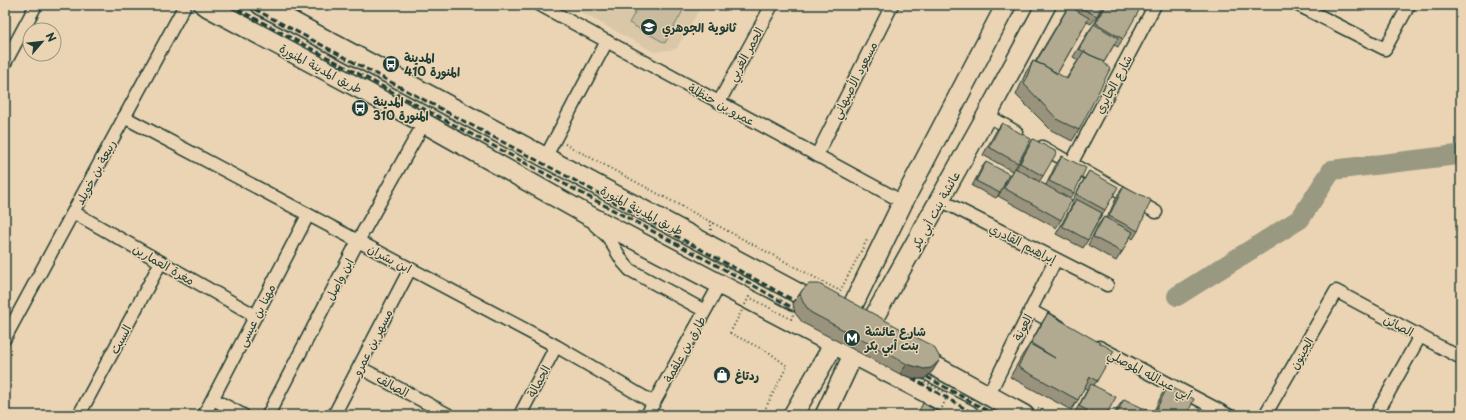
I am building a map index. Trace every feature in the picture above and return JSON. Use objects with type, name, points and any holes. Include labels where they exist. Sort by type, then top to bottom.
[{"type":"main road","name":"طريق المدينة المنورة","points":[[204,5],[424,123],[584,213],[969,415]]},
{"type":"main road","name":"طريق المدينة المنورة","points":[[261,5],[846,320],[874,333]]},
{"type":"main road","points":[[793,415],[834,344],[903,202],[1006,5]]},
{"type":"main road","name":"عائشة بنت أبي بكر","points":[[825,415],[854,354],[874,333],[940,200],[1046,5]]},
{"type":"main road","points":[[900,347],[988,396],[1028,410]]},
{"type":"street","points":[[6,60],[36,5]]},
{"type":"street","name":"ربيعة بن خويلد","points":[[5,338],[185,5]]},
{"type":"street","name":"عمرو بن حنظلة","points":[[540,5],[903,202]]},
{"type":"street","name":"الحمر الغربي","points":[[719,102],[772,5]]},
{"type":"street","name":"مسعود الأصبهاني","points":[[817,155],[892,5]]},
{"type":"street","name":"شارع الجابري","points":[[1071,164],[1155,5]]},
{"type":"street","points":[[1298,5],[1385,50],[1409,5]]},
{"type":"street","points":[[545,158],[607,41]]},
{"type":"street","points":[[987,115],[1156,212]]},
{"type":"street","name":"ابن بشران","points":[[124,117],[556,346],[654,403]]},
{"type":"street","name":"ابن واصل","points":[[268,415],[358,241],[424,123]]},
{"type":"street","name":"إبراهيم القادري","points":[[940,200],[1107,285]]},
{"type":"street","name":"مغرة العمارين","points":[[73,212],[256,316]]},
{"type":"street","name":"طريق المدينة المنورة","points":[[584,213],[608,237],[623,262],[630,270],[705,311]]},
{"type":"street","name":"مهنا بن عيسى","points":[[204,415],[308,215]]},
{"type":"street","name":"العونة","points":[[988,396],[1056,259]]},
{"type":"street","name":"السبت","points":[[79,415],[161,262]]},
{"type":"street","name":"مسهر بن عمرو","points":[[334,415],[410,269]]},
{"type":"street","name":"طارق بن علقمة","points":[[647,415],[720,284]]},
{"type":"street","name":"الصائن","points":[[1336,291],[1461,358]]},
{"type":"street","name":"الجينون","points":[[1265,415],[1336,291]]},
{"type":"street","points":[[1030,310],[1071,332]]},
{"type":"street","points":[[1376,415],[1420,336]]},
{"type":"street","name":"أبي عبدالله الموصلي","points":[[1092,343],[1206,410],[1228,415]]},
{"type":"street","name":"الجمالة","points":[[520,415],[556,346]]},
{"type":"street","name":"الصالف","points":[[359,367],[449,415]]},
{"type":"street","points":[[212,399],[243,415]]},
{"type":"path","points":[[555,139],[840,291],[868,236]]},
{"type":"path","points":[[710,229],[711,222]]},
{"type":"path","points":[[762,415],[787,366],[770,353],[730,333],[749,297],[791,319],[803,296]]},
{"type":"path","points":[[932,365],[923,381],[948,394],[939,415]]},
{"type":"path","points":[[1028,410],[1051,415]]},
{"type":"shaded area","name":"ثانوية الجوهري","points":[[568,5],[702,5],[676,49],[654,52]]},
{"type":"shaded area","points":[[639,5],[686,5],[665,43],[629,23]]},
{"type":"building","points":[[1075,5],[1102,5],[1097,16]]},
{"type":"building","points":[[1105,5],[1137,5],[1141,7],[1123,39],[1096,23]]},
{"type":"building","points":[[1069,6],[1089,18],[1057,74],[1036,62]]},
{"type":"building","points":[[1094,24],[1118,38],[1104,62],[1079,49]]},
{"type":"building","points":[[1084,51],[1102,60],[1110,69],[1079,130],[1058,120],[1024,84],[1033,61],[1067,79]]},
{"type":"building","points":[[1002,123],[1031,139],[1018,163],[989,147]]},
{"type":"building","points":[[1033,139],[1057,152],[1043,176],[1020,163]]},
{"type":"building","points":[[1062,156],[1086,168],[1074,193],[1049,181]]},
{"type":"building","points":[[986,162],[1009,174],[1000,193],[976,181]]},
{"type":"building","points":[[1015,168],[1072,200],[1061,220],[1004,188]]},
{"type":"building","points":[[1089,171],[1118,187],[1105,210],[1076,194]]},
{"type":"building","points":[[1124,186],[1151,200],[1138,231],[1109,216]]},
{"type":"building","points":[[1076,199],[1102,213],[1088,240],[1062,226]]},
{"type":"building","points":[[1104,217],[1133,232],[1122,252],[1093,237]]},
{"type":"building","points":[[809,284],[819,284],[934,347],[940,358],[939,361],[931,368],[924,369],[907,364],[810,312],[803,302],[800,294]]},
{"type":"building","points":[[1048,313],[1114,351],[1097,381],[1090,377],[1078,400],[1018,367],[1030,344],[1055,358],[1031,343]]},
{"type":"building","points":[[1091,384],[1116,397],[1106,415],[1096,415],[1079,406]]},
{"type":"building","points":[[1168,386],[1194,399],[1187,415],[1154,414]]},
{"type":"building","points":[[1124,399],[1149,411],[1147,415],[1116,415]]},
{"type":"building","points":[[923,403],[943,415],[917,415]]},
{"type":"waterway","points":[[1177,296],[1300,219],[1332,170],[1457,155],[1461,156]]},
{"type":"railway","points":[[230,5],[742,279],[793,308]]},
{"type":"railway","points":[[247,5],[585,186],[795,301]]},
{"type":"railway","points":[[927,377],[995,415]]},
{"type":"railway","points":[[912,378],[976,415]]},
{"type":"place","name":"ثانوية الجوهري","points":[[649,27]]},
{"type":"place","name":"المدينة المنورة 410","points":[[391,64]]},
{"type":"place","name":"المدينة المنورة 310","points":[[360,108]]},
{"type":"place","name":"شارع عائشة بنت أبي بكر","points":[[852,338]]},
{"type":"place","name":"ردتاغ","points":[[722,375]]}]
